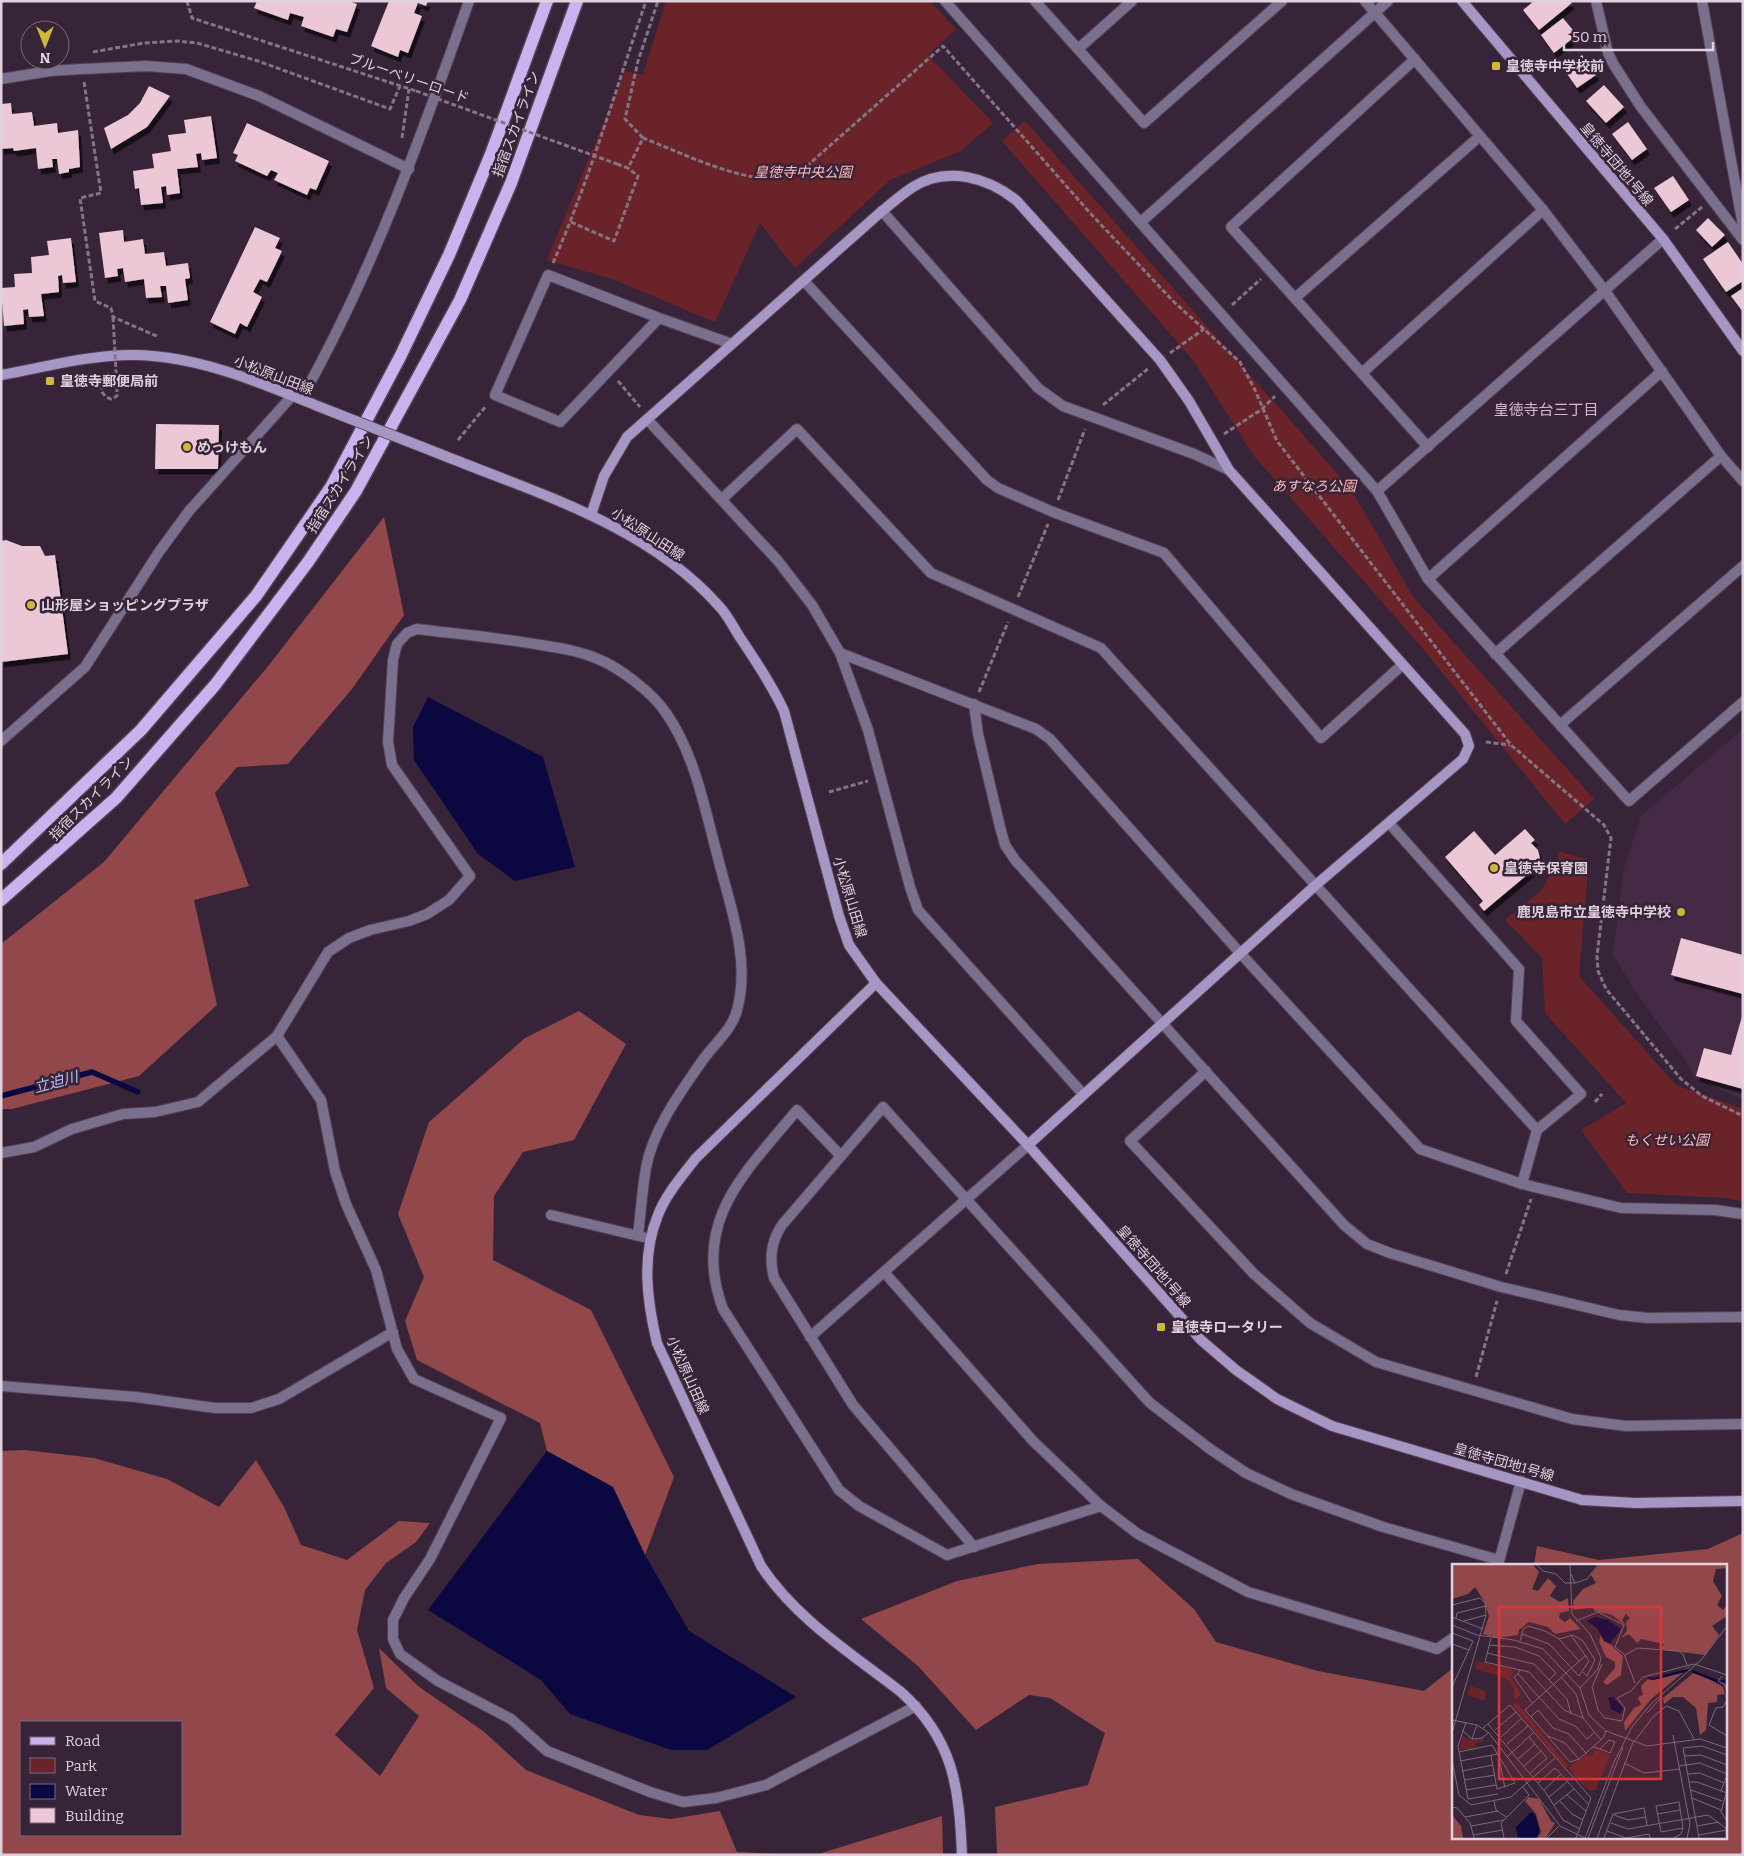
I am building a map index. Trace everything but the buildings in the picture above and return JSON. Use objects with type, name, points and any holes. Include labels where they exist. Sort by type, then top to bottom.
[{"type":"main road","name":"指宿スカイライン","points":[[1,864],[141,730],[256,596],[331,487],[400,357],[449,255],[491,154],[547,1]]},
{"type":"main road","name":"指宿スカイライン","points":[[1,900],[116,798],[215,686],[308,562],[356,491],[460,300],[511,182],[577,1]]},
{"type":"street","points":[[1,741],[85,667],[159,552],[189,511],[296,398],[325,356],[409,169],[469,1]]},
{"type":"street","points":[[945,1],[1377,491],[1428,579],[1630,802],[1743,702]]},
{"type":"street","points":[[1035,1],[1144,123],[1282,1]]},
{"type":"street","points":[[1078,49],[1132,1]]},
{"type":"street","points":[[1365,1],[1543,210],[1605,291],[1721,456],[1743,481]]},
{"type":"street","points":[[1141,222],[1388,1]]},
{"type":"street","name":"皇徳寺団地1号線","points":[[1462,1],[1663,239],[1743,351]]},
{"type":"street","points":[[1596,1],[1608,53],[1614,65],[1641,107],[1712,197],[1743,240]]},
{"type":"street","points":[[1702,1],[1743,226]]},
{"type":"street","points":[[1414,59],[1231,226],[1428,447]]},
{"type":"street","points":[[1,79],[50,71],[82,69],[146,66],[186,68],[259,96],[409,169]]},
{"type":"street","points":[[1295,298],[1480,136]]},
{"type":"street","points":[[591,515],[604,476],[615,456],[644,414],[732,344],[882,211],[914,186],[941,177],[966,177],[986,180],[1004,190],[1017,201],[1160,360],[1189,401],[1229,470],[1465,734],[1469,746],[1464,759],[1317,884],[1028,1145],[810,1337]]},
{"type":"street","points":[[1362,373],[1543,210]]},
{"type":"street","points":[[882,211],[1038,388],[1064,406],[1194,454],[1229,470]]},
{"type":"street","points":[[1377,491],[1663,239]]},
{"type":"street","points":[[659,318],[560,422],[495,395],[548,275],[732,344]]},
{"type":"street","points":[[804,281],[987,480],[998,488],[1053,512],[1164,553],[1321,738],[1402,665]]},
{"type":"street","name":"小松原山田線","points":[[1,375],[97,358],[136,355],[201,364],[243,375],[296,398],[591,515],[629,535],[664,558],[719,605],[776,692],[784,711],[839,916],[849,945],[876,983],[696,1158],[658,1214],[647,1266],[648,1305],[657,1342],[760,1566],[776,1589],[804,1616],[916,1706],[935,1731],[955,1777],[959,1802],[962,1855]]},
{"type":"street","points":[[1428,579],[1662,371]]},
{"type":"street","points":[[644,414],[722,499],[795,583],[812,605],[840,653],[858,697],[918,910],[1083,1094]]},
{"type":"street","points":[[722,499],[797,429],[931,573],[1102,648],[1537,1130]]},
{"type":"street","points":[[1495,654],[1721,456]]},
{"type":"street","points":[[1560,725],[1743,566]]},
{"type":"street","points":[[1,1153],[34,1147],[72,1129],[123,1114],[155,1112],[198,1102],[277,1036],[328,952],[349,938],[363,932],[409,921],[427,914],[449,900],[470,876],[392,765],[388,742],[393,660],[397,644],[407,633],[416,629],[510,640],[572,650],[599,659],[639,685],[666,712],[685,746],[723,879],[742,962],[737,1011],[728,1029],[703,1059],[659,1129],[646,1166],[638,1234]]},
{"type":"street","points":[[840,653],[1036,729],[1050,739],[1241,954],[1420,1149],[1522,1184],[1621,1208],[1715,1210],[1743,1214]]},
{"type":"street","points":[[974,704],[978,734],[1005,845],[1015,860],[1344,1225],[1367,1244],[1390,1253],[1502,1287],[1619,1315],[1648,1318],[1743,1317]]},
{"type":"street","points":[[1389,824],[1520,969],[1516,1021],[1580,1094],[1537,1130],[1522,1184]]},
{"type":"street","name":"皇徳寺団地1号線","points":[[876,983],[1028,1145],[1201,1340],[1236,1370],[1277,1399],[1332,1426],[1521,1482],[1590,1500],[1635,1503],[1743,1501]]},
{"type":"street","points":[[277,1036],[321,1100],[335,1171],[346,1204],[376,1270],[396,1349],[414,1379],[502,1418],[430,1559],[404,1598],[394,1620],[393,1639],[400,1654],[438,1681],[511,1719],[547,1751],[650,1792],[683,1802],[716,1798],[766,1785],[916,1706]]},
{"type":"street","points":[[1206,1070],[1130,1141],[1254,1274],[1310,1324],[1376,1362],[1572,1419],[1616,1425],[1743,1424]]},
{"type":"street","points":[[974,1546],[852,1405],[774,1278],[771,1268],[773,1239],[782,1225],[884,1107],[1150,1403],[1210,1449],[1246,1473],[1326,1508],[1498,1562],[1521,1482]]},
{"type":"street","points":[[841,1156],[797,1110],[736,1184],[722,1210],[714,1247],[713,1281],[722,1309],[839,1490],[859,1506],[947,1555],[1101,1506]]},
{"type":"street","points":[[551,1215],[638,1234],[651,1240]]},
{"type":"street","points":[[884,1272],[1033,1441],[1101,1506],[1138,1534],[1248,1592],[1437,1649],[1452,1639]]},
{"type":"street","points":[[1,1386],[136,1397],[215,1408],[251,1408],[279,1399],[393,1332]]},
{"type":"path","name":"ブルーベリーロード","points":[[187,1],[192,18],[416,91],[616,164]]},
{"type":"path","points":[[548,275],[571,222],[646,1]]},
{"type":"path","points":[[643,138],[625,119],[638,61],[658,1]]},
{"type":"path","points":[[169,42],[197,43],[258,61],[390,109],[400,86]]},
{"type":"path","points":[[82,69],[102,193],[80,198],[95,301],[111,308],[113,316],[117,396],[111,399],[106,397],[102,392],[101,377]]},
{"type":"path","points":[[402,140],[410,89]]},
{"type":"path","points":[[571,222],[614,241],[638,176],[628,168]]},
{"type":"path","points":[[1675,229],[1712,197]]},
{"type":"path","points":[[1222,314],[1271,270]]},
{"type":"path","points":[[113,316],[159,337]]},
{"type":"path","points":[[610,371],[644,414]]},
{"type":"path","points":[[1222,436],[1262,408],[1285,385]]},
{"type":"path","points":[[458,440],[495,395]]},
{"type":"path","points":[[1486,742],[1511,745]]},
{"type":"path","points":[[830,792],[881,777]]},
{"type":"path","points":[[1588,1108],[1602,1094]]},
{"type":"path","points":[[1472,1390],[1502,1287],[1535,1187]]},
{"type":"shaded area","points":[[384,517],[404,615],[352,689],[288,764],[237,767],[215,793],[249,886],[194,900],[217,1005],[139,1076],[12,1109],[1,1109],[1,944],[104,862],[269,665]]},
{"type":"shaded area","name":"鹿児島市立皇徳寺中学校","points":[[1743,729],[1743,1100],[1694,1077],[1686,1061],[1644,1004],[1613,955],[1624,868],[1641,816]]},
{"type":"shaded area","points":[[579,1011],[626,1044],[574,1140],[523,1152],[494,1196],[493,1260],[591,1310],[674,1477],[645,1555],[613,1487],[547,1451],[540,1423],[417,1360],[405,1321],[424,1277],[398,1214],[429,1122],[525,1038]]},
{"type":"shaded area","points":[[25,1450],[94,1458],[167,1479],[219,1507],[256,1460],[284,1507],[301,1545],[347,1560],[399,1521],[430,1523],[416,1542],[386,1563],[365,1590],[357,1630],[374,1688],[335,1735],[380,1776],[419,1716],[386,1688],[379,1648],[418,1686],[483,1731],[526,1770],[639,1815],[671,1819],[720,1811],[737,1852],[800,1855],[1,1855],[1,1451]]},
{"type":"shaded area","points":[[1743,1533],[1743,1855],[997,1855],[995,1807],[1088,1785],[1105,1733],[1050,1698],[1029,1695],[976,1730],[918,1666],[861,1619],[957,1581],[1038,1564],[1138,1559],[1194,1609],[1216,1642],[1318,1671],[1424,1691],[1452,1669],[1452,1838],[1726,1838],[1726,1564],[1534,1564],[1537,1546],[1599,1560],[1708,1549]]},
{"type":"shaded area","points":[[942,1816],[943,1855],[815,1855]]},
{"type":"green space","name":"皇徳寺中央公園","points":[[666,1],[930,1],[956,29],[928,55],[993,123],[961,151],[890,180],[795,268],[760,223],[715,322],[612,279],[547,260],[625,71],[643,75]]},
{"type":"green space","name":"あすなろ公園","points":[[1025,121],[1351,489],[1414,598],[1594,799],[1565,824],[1424,650],[1254,456],[1193,360],[1002,141]]},
{"type":"green space","name":"もくせい公園","points":[[1560,852],[1589,860],[1579,976],[1676,1085],[1743,1109],[1743,1202],[1727,1198],[1627,1193],[1581,1130],[1626,1103],[1545,1013],[1542,958],[1505,920],[1543,889]]},
{"type":"water","points":[[428,697],[543,757],[575,867],[515,881],[478,854],[414,760],[413,727]]},
{"type":"water","points":[[547,1451],[613,1487],[645,1555],[689,1631],[796,1697],[707,1750],[671,1750],[570,1714],[541,1680],[428,1610]]},
{"type":"waterway","name":"立迫川","points":[[1,1096],[92,1072],[138,1092]]},
{"type":"place","name":"皇徳寺中学校前","points":[[1496,66]]},
{"type":"place","name":"皇徳寺郵便局前","points":[[50,381]]},
{"type":"place","name":"めっけもん","points":[[187,447]]},
{"type":"place","name":"山形屋ショッピングプラザ","points":[[31,605]]},
{"type":"place","name":"皇徳寺保育園","points":[[1494,868]]},
{"type":"place","name":"鹿児島市立皇徳寺中学校","points":[[1681,912]]},
{"type":"place","name":"皇徳寺ロータリー","points":[[1161,1327]]},
{"type":"district","name":"皇徳寺台三丁目","points":[[1546,410]]}]
